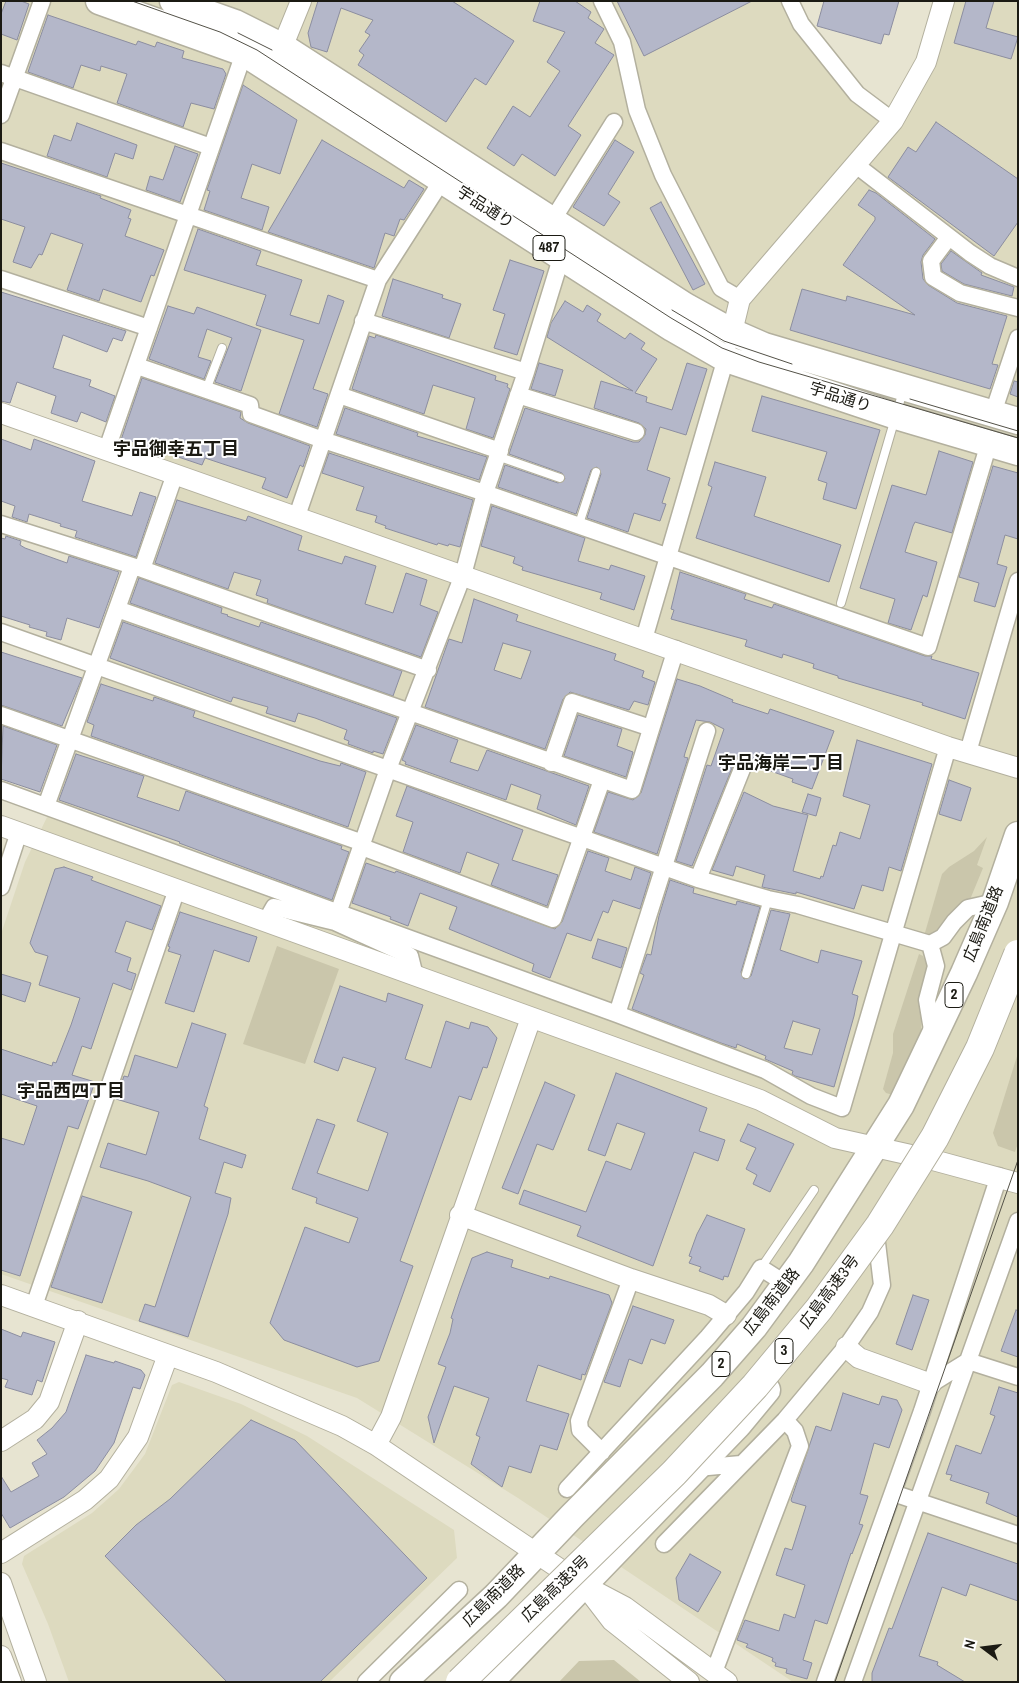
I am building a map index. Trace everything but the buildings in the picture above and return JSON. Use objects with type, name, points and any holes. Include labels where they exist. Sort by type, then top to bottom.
[{"type":"highway","name":"宇品通り","points":[[99,1],[244,53],[278,58]]},
{"type":"highway","name":"宇品通り","points":[[173,1],[235,23],[278,58],[449,169],[564,258],[672,328],[726,359],[896,416],[1018,452]]},
{"type":"highway","name":"宇品通り","points":[[449,169],[552,221],[686,306],[732,332],[764,346],[905,386],[1018,421]]},
{"type":"highway","name":"広島南道路","points":[[411,1674],[496,1596],[536,1554],[612,1459],[712,1375],[754,1327],[786,1284],[901,1105],[934,1038],[995,902],[1018,835]]},
{"type":"highway","name":"広島高速3号","points":[[460,1682],[674,1473],[755,1386],[819,1309],[880,1225],[935,1137],[980,1048],[1018,954]]},
{"type":"highway","points":[[490,1682],[585,1586],[738,1425],[793,1360],[877,1244],[958,1120],[992,1051],[1018,989]]},
{"type":"street","points":[[1,115],[8,76],[42,1]]},
{"type":"street","points":[[278,58],[301,1]]},
{"type":"street","points":[[602,1],[622,42],[637,110],[663,175],[721,288],[740,299]]},
{"type":"street","points":[[790,1],[801,24],[857,94],[893,121]]},
{"type":"street","points":[[644,638],[726,359],[740,299],[893,121],[926,62],[944,1]]},
{"type":"street","points":[[107,449],[244,53]]},
{"type":"street","points":[[8,76],[212,147]]},
{"type":"street","points":[[552,221],[614,122]]},
{"type":"street","points":[[1,151],[378,280]]},
{"type":"street","points":[[856,165],[949,237],[990,266],[1018,278]]},
{"type":"street","points":[[297,516],[378,280],[449,169]]},
{"type":"street","points":[[949,237],[931,261],[933,277],[960,293],[1018,308]]},
{"type":"street","points":[[337,917],[388,769],[411,714],[463,575],[485,493],[526,372],[558,268],[564,258]]},
{"type":"street","points":[[1,279],[150,328]]},
{"type":"street","points":[[363,321],[526,372]]},
{"type":"street","points":[[993,413],[1018,338]]},
{"type":"street","points":[[137,366],[250,404],[251,414],[323,440],[485,493],[578,527],[668,556],[928,647],[989,443]]},
{"type":"street","points":[[339,395],[498,454]]},
{"type":"street","points":[[518,395],[636,432]]},
{"type":"street","points":[[1,413],[676,649],[948,747],[1018,768]]},
{"type":"street","points":[[46,806],[117,609],[137,568],[175,474]]},
{"type":"street","points":[[1,524],[137,568],[428,670]]},
{"type":"street","points":[[968,752],[1018,581]]},
{"type":"street","points":[[117,609],[411,714],[632,790],[676,649]]},
{"type":"street","points":[[1,632],[698,879],[768,899],[798,905],[930,944],[943,937],[968,908],[995,902]]},
{"type":"street","points":[[551,763],[572,702],[651,728]]},
{"type":"street","points":[[1,715],[363,845],[553,919],[602,780]]},
{"type":"street","points":[[617,1014],[707,731]]},
{"type":"street","points":[[1,790],[337,917],[617,1014],[765,1070],[811,1096],[842,1108],[948,747]]},
{"type":"street","points":[[698,879],[744,764]]},
{"type":"street","points":[[1,887],[10,829],[760,1100],[834,1138],[933,1160],[1018,1182]]},
{"type":"street","points":[[34,1306],[177,889]]},
{"type":"street","points":[[266,921],[274,908],[337,917],[410,956],[415,976]]},
{"type":"street","points":[[930,944],[936,966],[927,1000],[934,1038]]},
{"type":"street","points":[[376,1445],[391,1417],[530,1018]]},
{"type":"street","points":[[825,1682],[931,1384],[999,1176]]},
{"type":"street","points":[[460,1215],[631,1280],[709,1305],[726,1315]]},
{"type":"street","points":[[853,1682],[1018,1221]]},
{"type":"street","points":[[664,1544],[785,1420],[846,1347],[870,1312],[882,1285],[877,1244]]},
{"type":"street","points":[[567,1489],[612,1459],[624,1429],[746,1292],[761,1268],[786,1284]]},
{"type":"street","points":[[612,1459],[580,1430],[579,1421],[631,1280]]},
{"type":"street","points":[[1,1295],[78,1321],[249,1385],[342,1426],[376,1445],[585,1586],[625,1607],[720,1677],[800,1446],[795,1431],[785,1420]]},
{"type":"street","points":[[1,1442],[35,1419],[49,1402],[78,1321]]},
{"type":"street","points":[[846,1347],[859,1358],[931,1384]]},
{"type":"street","points":[[1,1553],[85,1500],[109,1479],[138,1437],[168,1355]]},
{"type":"street","points":[[931,1384],[968,1361],[1018,1377]]},
{"type":"street","points":[[612,1459],[624,1429]]},
{"type":"street","points":[[697,1468],[741,1464]]},
{"type":"street","points":[[893,1493],[1018,1535]]},
{"type":"street","points":[[1,1583],[36,1682]]},
{"type":"street","points":[[585,1586],[612,1621],[689,1682]]},
{"type":"street","points":[[366,1682],[459,1590]]},
{"type":"street","points":[[1,1656],[11,1682]]},
{"type":"street","points":[[388,1660],[411,1674]]},
{"type":"lane","points":[[206,390],[222,348]]},
{"type":"lane","points":[[842,603],[905,386]]},
{"type":"lane","points":[[498,454],[560,478]]},
{"type":"lane","points":[[578,527],[596,472]]},
{"type":"lane","points":[[746,974],[768,899]]},
{"type":"lane","points":[[761,1268],[814,1190]]},
{"type":"shaded area","points":[[1,1],[794,1],[847,84],[894,120],[946,1],[1018,1],[1018,1682],[793,1682],[518,1498],[357,1398],[1,1274],[1,934],[25,862],[55,801],[129,570],[142,568],[176,472],[107,448],[147,327],[1,275]]},
{"type":"shaded area","points":[[987,837],[977,865],[983,868],[969,902],[936,937],[924,936],[942,874],[949,867],[974,851]]},
{"type":"shaded area","points":[[277,946],[339,969],[305,1064],[243,1044]]},
{"type":"shaded area","points":[[919,954],[923,956],[927,966],[921,993],[921,1039],[893,1095],[886,1093],[883,1089],[893,1053],[893,1034]]},
{"type":"shaded area","points":[[1018,1053],[1018,1143],[1015,1152],[998,1146],[993,1133]]},
{"type":"shaded area","points":[[179,1382],[241,1404],[307,1436],[454,1530],[457,1558],[329,1682],[69,1682],[48,1624],[22,1564],[24,1556],[92,1513],[119,1489],[145,1454],[172,1385]]},
{"type":"shaded area","points":[[614,1660],[641,1682],[559,1682],[579,1661]]},
{"type":"tram line","points":[[132,1],[220,32],[257,50],[671,318],[722,348],[759,362],[1018,438]]},
{"type":"tram line","points":[[238,33],[272,50]]},
{"type":"tram line","points":[[672,310],[724,341],[792,364]]},
{"type":"tram line","points":[[910,399],[1018,431]]},
{"type":"tram line","points":[[835,1682],[1018,1160]]},
{"type":"district","name":"宇品御幸五丁目","points":[[176,450]]},
{"type":"district","name":"宇品海岸二丁目","points":[[781,764]]},
{"type":"district","name":"宇品西四丁目","points":[[71,1092]]}]
